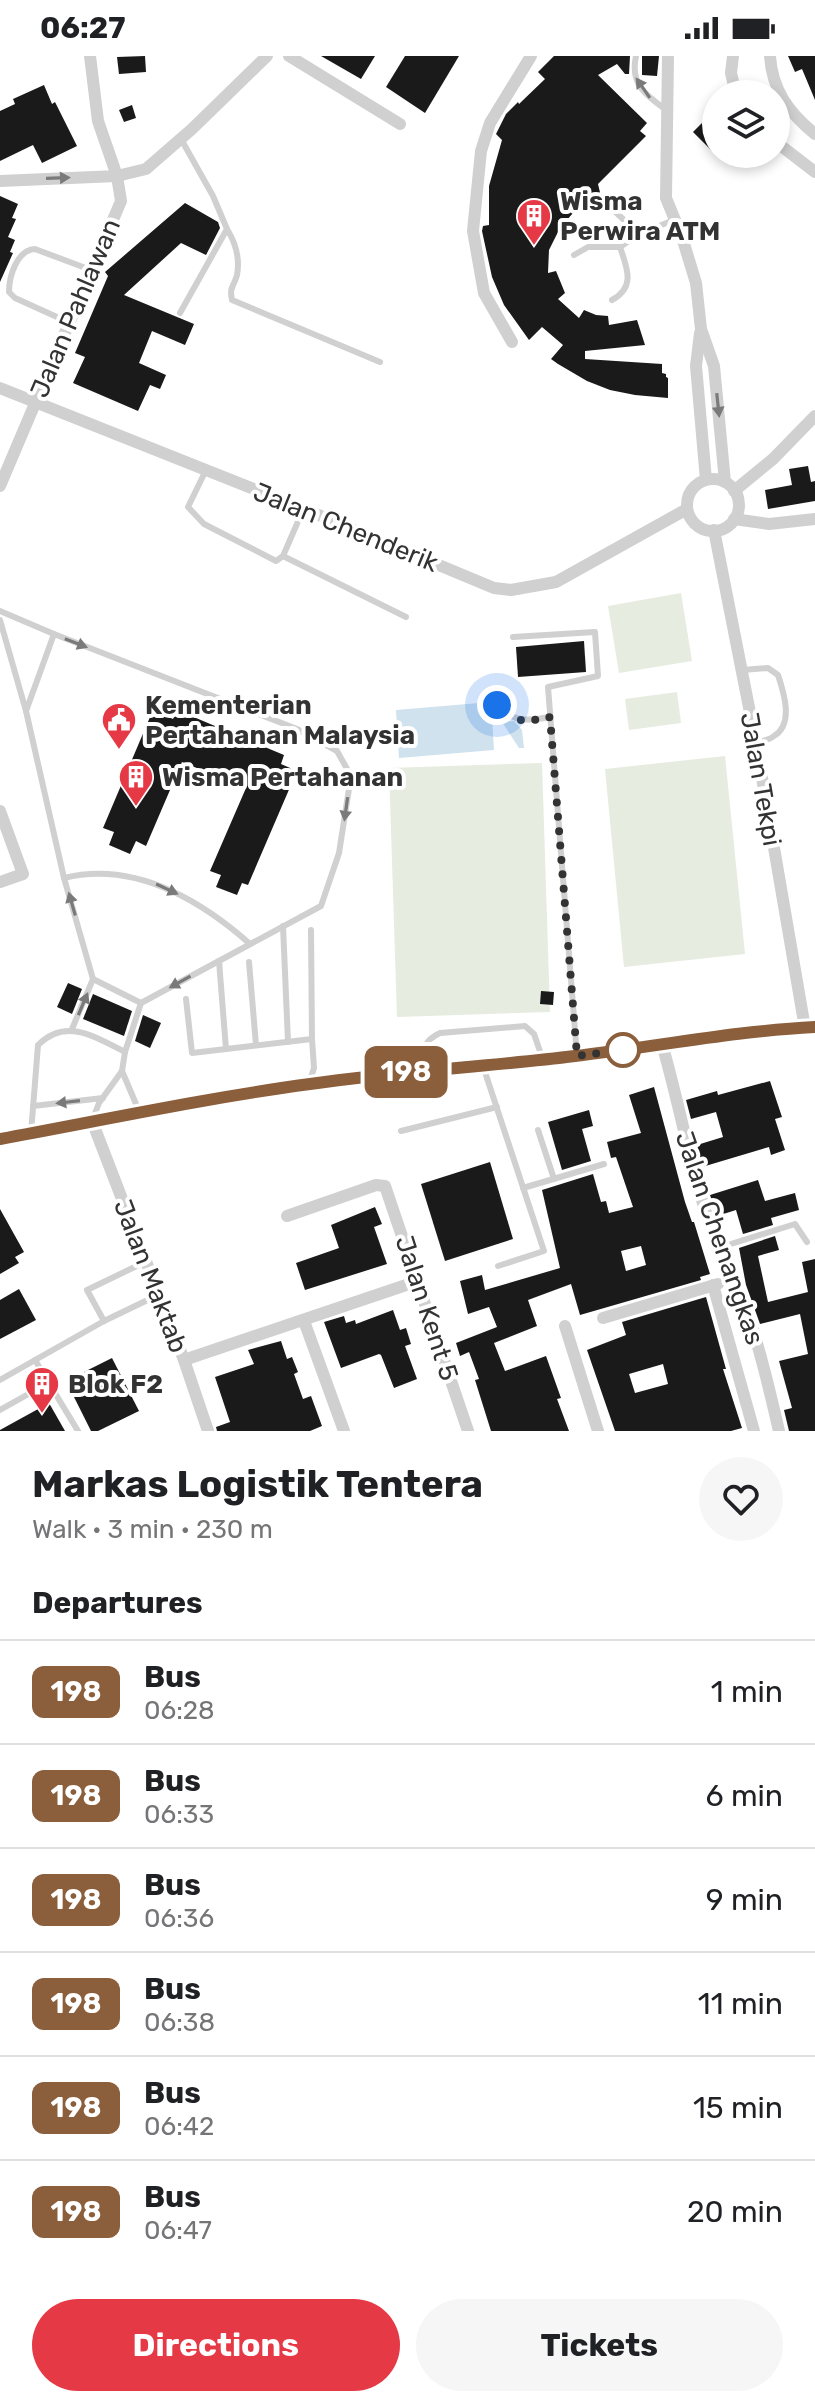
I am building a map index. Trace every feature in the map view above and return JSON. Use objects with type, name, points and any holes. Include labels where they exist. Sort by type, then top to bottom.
[{"type":"street","points":[[90,56],[98,121],[117,176]]},
{"type":"street","points":[[0,181],[117,176],[146,169],[267,56]]},
{"type":"street","points":[[289,56],[400,124]]},
{"type":"street","points":[[512,342],[484,293],[473,231],[481,151],[490,123],[531,56]]},
{"type":"street","points":[[668,56],[666,198],[696,283],[701,329],[714,366],[730,486],[739,505],[734,519],[722,529],[707,530],[694,522],[687,509],[689,494],[699,483],[719,479],[730,486]]},
{"type":"street","points":[[733,56],[733,80]]},
{"type":"street","points":[[770,56],[771,74],[779,94],[798,120],[815,134]]},
{"type":"street","points":[[790,153],[815,172]]},
{"type":"street","name":"Jalan Pahlawan","points":[[0,486],[121,201],[117,176]]},
{"type":"street","points":[[701,329],[696,366],[706,480]]},
{"type":"street","name":"Jalan Chenderik","points":[[0,388],[494,588],[511,590],[556,582],[687,509]]},
{"type":"street","points":[[730,486],[773,459],[815,416]]},
{"type":"street","points":[[734,519],[769,524],[815,519]]},
{"type":"street","name":"Jalan Tekpi","points":[[714,530],[810,1028]]},
{"type":"street","points":[[0,811],[23,874],[0,882]]},
{"type":"street","points":[[0,1139],[139,1111],[309,1084],[810,1028]]},
{"type":"street","name":"Jalan Chenangkas","points":[[662,1044],[687,1149],[718,1248],[748,1315],[761,1354],[779,1431]]},
{"type":"street","name":"Jalan Maktab","points":[[92,1121],[184,1360],[208,1431]]},
{"type":"street","name":"Jalan Kent 5","points":[[287,1216],[376,1185],[385,1186],[468,1431]]},
{"type":"street","points":[[603,1318],[732,1279]]},
{"type":"street","points":[[184,1360],[418,1281]]},
{"type":"street","points":[[713,1285],[754,1431]]},
{"type":"street","points":[[304,1321],[344,1431]]},
{"type":"street","points":[[565,1326],[598,1431]]},
{"type":"lane","points":[[636,56],[633,70],[638,85],[668,111]]},
{"type":"lane","points":[[181,139],[235,243],[237,274],[229,289],[232,300],[380,362]]},
{"type":"lane","points":[[608,205],[639,234]]},
{"type":"lane","points":[[574,255],[588,247],[620,247],[639,234],[674,220]]},
{"type":"lane","points":[[180,313],[227,229]]},
{"type":"lane","points":[[612,300],[622,294],[627,285],[628,270],[620,247]]},
{"type":"lane","points":[[68,322],[15,298],[9,292],[12,271],[28,249],[91,270]]},
{"type":"lane","points":[[206,470],[188,507],[204,524],[276,561],[283,556],[304,509]]},
{"type":"lane","points":[[283,556],[406,617]]},
{"type":"lane","points":[[0,611],[297,729],[337,751],[351,776],[339,853],[321,906],[141,1003],[122,1071],[103,1098],[92,1121]]},
{"type":"lane","points":[[0,620],[26,711],[64,878],[93,979],[72,1029]]},
{"type":"lane","points":[[513,637],[595,632],[598,676],[548,687],[577,1056]]},
{"type":"lane","points":[[26,711],[54,634]]},
{"type":"lane","points":[[741,670],[768,668],[778,675],[783,691],[784,726],[775,736],[756,743]]},
{"type":"lane","points":[[497,705],[509,716],[524,722],[550,717]]},
{"type":"lane","points":[[64,878],[107,874],[148,880],[190,900],[250,944]]},
{"type":"lane","points":[[283,926],[288,1042]]},
{"type":"lane","points":[[309,1084],[314,1068],[311,930]]},
{"type":"lane","points":[[219,961],[226,1049]]},
{"type":"lane","points":[[249,962],[256,1045]]},
{"type":"lane","points":[[93,979],[141,1003]]},
{"type":"lane","points":[[186,999],[192,1053],[312,1039]]},
{"type":"lane","points":[[423,1070],[425,1044],[440,1033],[525,1026],[534,1034],[543,1060]]},
{"type":"lane","points":[[31,1133],[38,1045],[48,1035],[72,1029],[125,1052]]},
{"type":"lane","points":[[483,1066],[544,1251],[498,1266]]},
{"type":"lane","points":[[122,1071],[139,1111]]},
{"type":"lane","points":[[33,1106],[103,1098]]},
{"type":"lane","points":[[401,1131],[497,1107]]},
{"type":"lane","points":[[538,1130],[554,1179]]},
{"type":"lane","points":[[523,1188],[604,1164]]},
{"type":"lane","points":[[718,1248],[795,1224],[807,1242]]},
{"type":"lane","points":[[104,1321],[87,1290],[146,1262]]},
{"type":"lane","points":[[0,1380],[104,1321],[158,1295]]},
{"type":"lane","points":[[35,1360],[78,1431]]},
{"type":"lane","points":[[0,1410],[50,1382]]},
{"type":"shaded area","points":[[681,593],[692,661],[619,673],[608,606]]},
{"type":"shaded area","points":[[677,692],[681,723],[629,730],[625,699]]},
{"type":"shaded area","points":[[725,756],[745,954],[624,967],[605,769]]},
{"type":"shaded area","points":[[542,763],[550,1012],[397,1017],[389,768]]},
{"type":"water","points":[[491,702],[494,750],[399,758],[396,710]]},
{"type":"water","points":[[514,721],[522,730],[524,748],[519,748],[502,722]]},
{"type":"building","points":[[145,56],[146,72],[119,74],[117,57]]},
{"type":"building","points":[[321,56],[375,56],[361,79]]},
{"type":"building","points":[[405,56],[459,56],[425,113],[386,87]]},
{"type":"building","points":[[554,56],[630,56],[629,74],[625,74],[617,64],[598,75],[647,123],[640,131],[646,136],[598,184],[602,201],[573,213],[560,228],[549,250],[548,273],[556,271],[565,293],[558,299],[579,318],[584,310],[608,316],[609,325],[637,320],[645,345],[585,351],[585,359],[662,364],[662,373],[668,378],[668,398],[610,390],[558,364],[551,359],[563,345],[542,327],[529,340],[504,305],[492,277],[482,231],[483,226],[489,225],[489,186],[502,140],[496,134],[506,114],[545,79],[538,72]]},
{"type":"building","points":[[642,56],[659,56],[657,76],[642,75]]},
{"type":"building","points":[[788,56],[815,56],[815,100],[802,69],[795,72]]},
{"type":"building","points":[[44,85],[77,146],[42,163],[33,145],[0,161],[0,111],[15,104],[13,99]]},
{"type":"building","points":[[132,105],[136,118],[124,122],[119,110]]},
{"type":"building","points":[[702,123],[702,141],[693,132]]},
{"type":"building","points":[[0,196],[18,204],[12,218],[16,219],[8,237],[15,240],[10,252],[13,253],[0,282]]},
{"type":"building","points":[[185,203],[218,222],[220,228],[206,255],[181,243],[124,295],[194,324],[185,345],[152,331],[139,363],[166,375],[160,389],[150,385],[138,411],[73,383],[85,357],[75,353],[108,276],[105,272]]},
{"type":"building","points":[[808,466],[811,482],[815,481],[815,501],[768,509],[765,490],[792,485],[789,469]]},
{"type":"building","points":[[584,641],[586,672],[518,677],[516,647]]},
{"type":"building","name":"Wisma Pertahanan","points":[[153,710],[173,719],[177,710],[284,755],[281,764],[297,771],[248,885],[242,883],[237,895],[216,887],[221,875],[210,871],[246,788],[182,762],[146,846],[136,841],[130,854],[109,845],[114,832],[103,828]]},
{"type":"building","points":[[68,983],[82,989],[72,1014],[57,1007]]},
{"type":"building","points":[[541,991],[554,992],[553,1005],[540,1004]]},
{"type":"building","points":[[93,994],[132,1011],[124,1036],[83,1019]]},
{"type":"building","points":[[143,1015],[161,1023],[150,1048],[135,1041]]},
{"type":"building","points":[[770,1081],[782,1117],[775,1119],[785,1150],[771,1155],[769,1147],[702,1167],[697,1145],[723,1137],[716,1112],[691,1119],[686,1100]]},
{"type":"building","points":[[654,1087],[685,1202],[710,1274],[700,1277],[701,1280],[580,1315],[571,1284],[528,1300],[537,1326],[494,1343],[505,1371],[546,1356],[569,1431],[491,1431],[469,1352],[460,1356],[456,1343],[497,1327],[489,1307],[468,1314],[460,1281],[482,1275],[485,1290],[560,1268],[542,1190],[593,1174],[601,1202],[606,1201],[609,1213],[633,1207],[616,1157],[611,1158],[607,1142],[641,1133],[629,1095]],"holes":[[[641,1246],[646,1265],[626,1271],[621,1251]]]},
{"type":"building","points":[[589,1110],[593,1126],[582,1129],[591,1161],[562,1170],[548,1122]]},
{"type":"building","points":[[490,1162],[513,1239],[445,1261],[421,1184]]},
{"type":"building","points":[[758,1180],[765,1201],[795,1193],[799,1210],[771,1218],[773,1225],[743,1234],[736,1210],[717,1216],[710,1195]]},
{"type":"building","points":[[375,1207],[382,1224],[374,1227],[387,1264],[305,1290],[296,1263],[339,1248],[331,1225]]},
{"type":"building","points":[[0,1209],[24,1252],[15,1257],[19,1263],[0,1274]]},
{"type":"building","points":[[775,1236],[779,1250],[758,1256],[768,1302],[808,1292],[802,1262],[815,1259],[815,1431],[789,1431],[784,1410],[792,1408],[779,1361],[808,1354],[800,1314],[760,1324],[746,1285],[739,1248]]},
{"type":"building","points":[[19,1289],[36,1320],[0,1339],[0,1300]]},
{"type":"building","points":[[706,1297],[726,1369],[723,1369],[742,1428],[731,1431],[615,1431],[587,1350],[626,1335],[622,1322]],"holes":[[[663,1364],[668,1384],[635,1393],[629,1374]]]},
{"type":"building","points":[[393,1310],[400,1330],[406,1328],[411,1344],[405,1346],[417,1379],[394,1388],[379,1354],[341,1368],[324,1322],[344,1316],[346,1323],[355,1320],[356,1324]]},
{"type":"building","points":[[281,1341],[287,1359],[292,1357],[298,1372],[294,1374],[303,1399],[311,1396],[322,1426],[310,1431],[217,1431],[216,1427],[230,1422],[215,1377],[254,1364],[248,1350]]},
{"type":"building","points":[[112,1358],[139,1411],[98,1431],[91,1431],[66,1381]]},
{"type":"building","name":"Blok F2","points":[[49,1403],[65,1431],[0,1431],[0,1430]]},
{"type":"bus line","name":"198","points":[[0,1139],[139,1111],[309,1084],[815,1027]]},
{"type":"place","name":"Wisma Perwira ATM","points":[[534,247]]},
{"type":"place","name":"Kementerian Pertahanan Malaysia","points":[[119,751]]},
{"type":"place","name":"Wisma Pertahanan","points":[[136,808]]},
{"type":"place","name":"Blok F2","points":[[42,1415]]},
{"type":"route","points":[[497,705],[509,716],[524,722],[550,717],[577,1056],[623,1050]]}]
